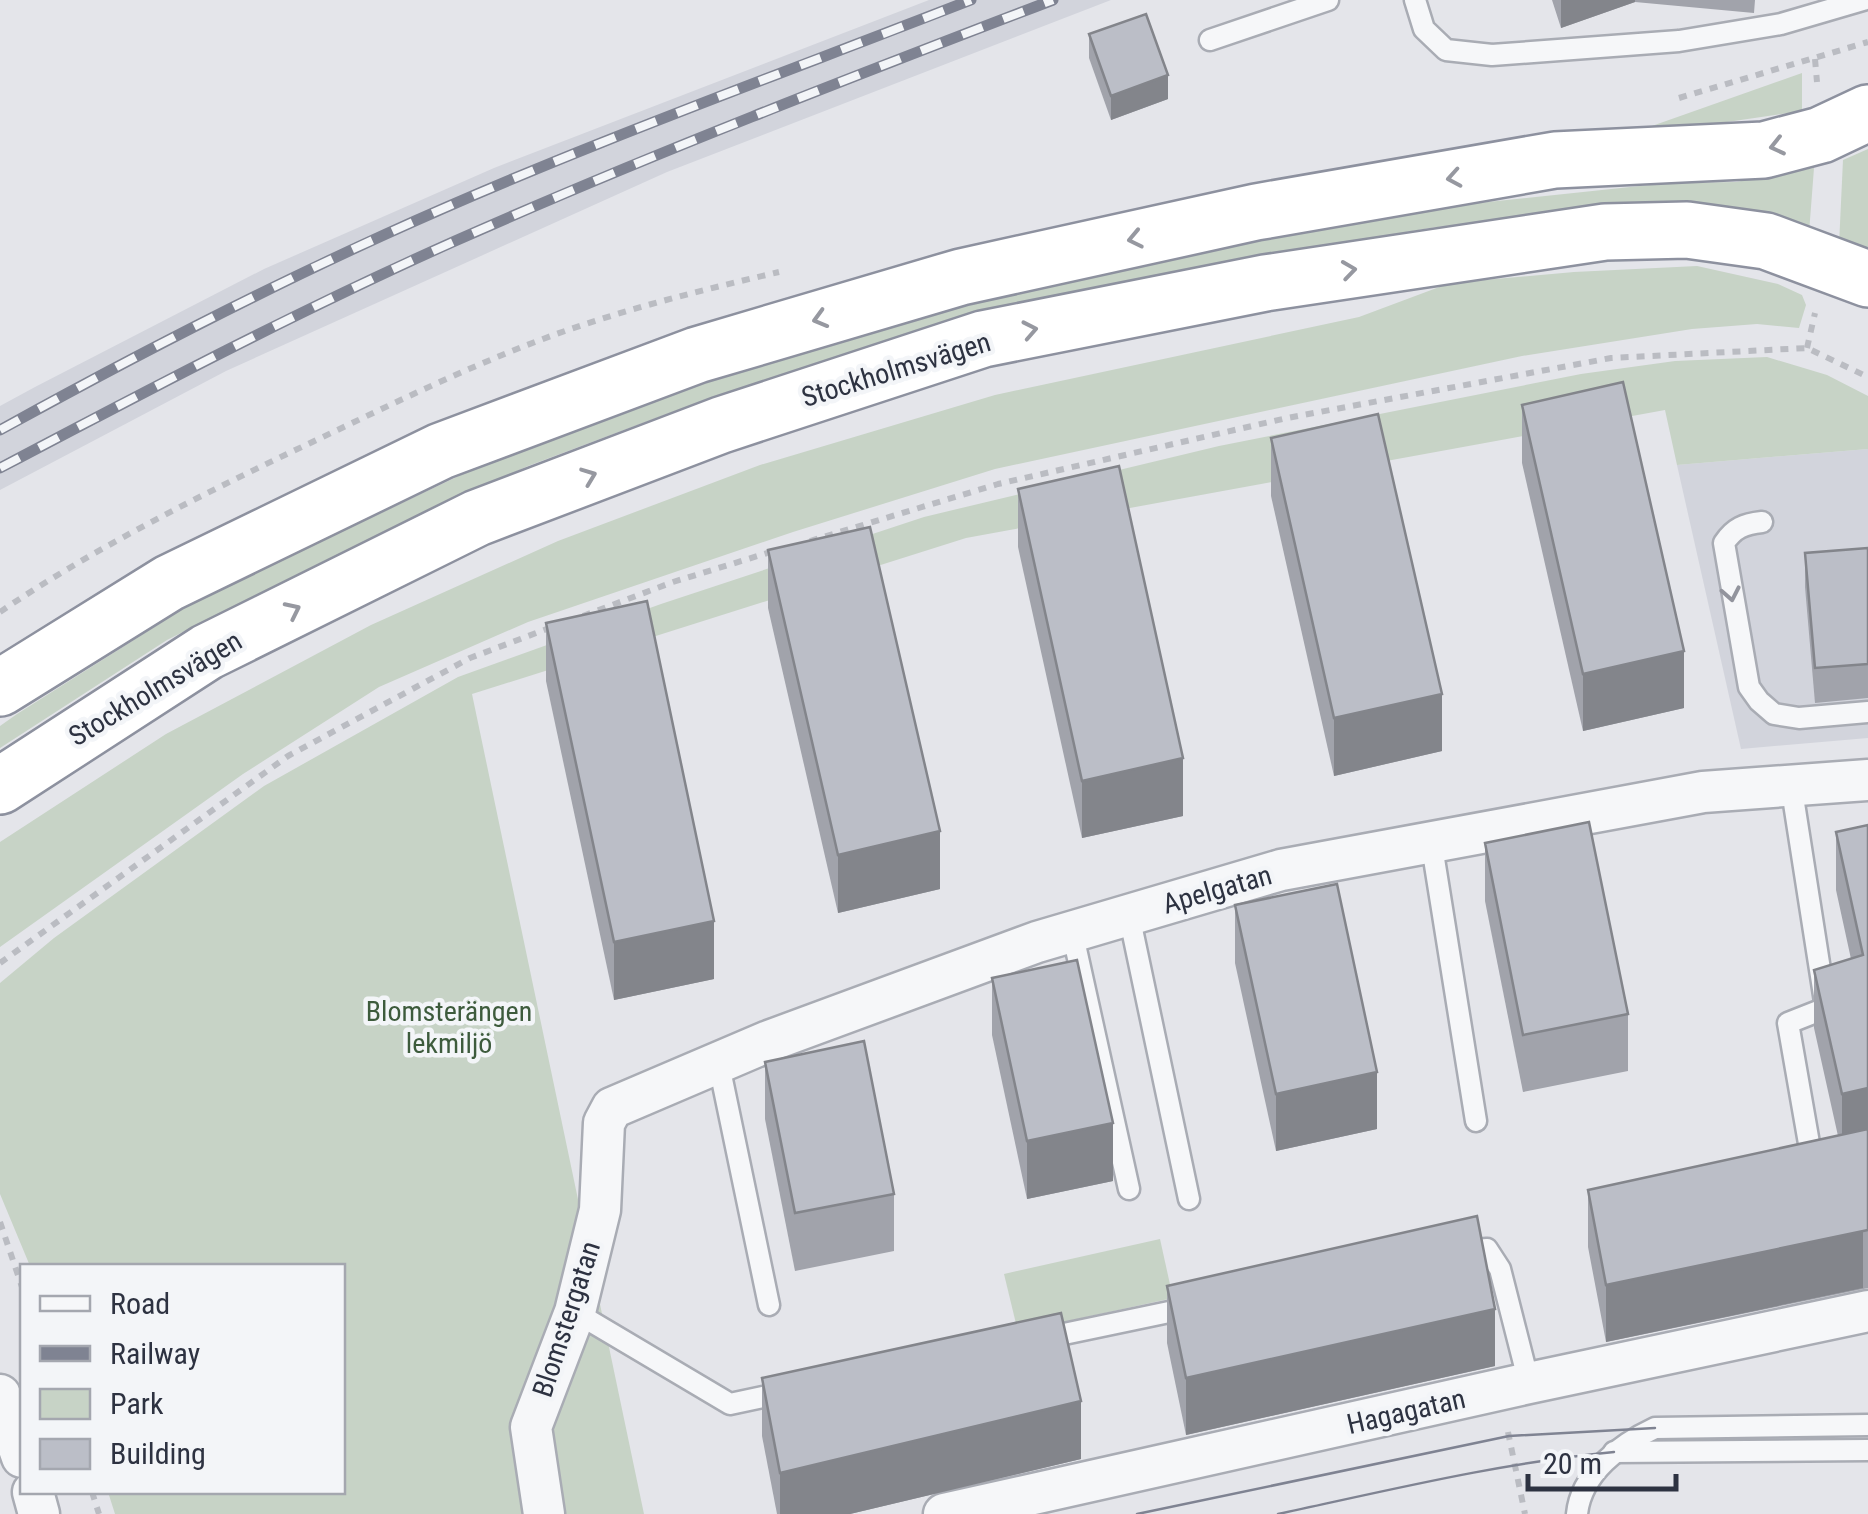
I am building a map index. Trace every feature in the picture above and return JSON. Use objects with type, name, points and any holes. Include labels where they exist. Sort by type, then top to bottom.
[{"type":"highway","points":[[0,688],[168,582],[441,451],[698,355],[961,277],[1256,212],[1554,160],[1764,150],[1821,135],[1868,114]]},
{"type":"highway","name":"Stockholmsvägen","points":[[0,786],[207,652],[477,518],[721,425],[983,339],[1266,282],[1605,232],[1688,230],[1766,241],[1868,280]]},
{"type":"street","name":"Apelgatan","points":[[604,1123],[612,1108],[770,1041],[1072,932],[1281,870],[1703,792],[1868,780]]},
{"type":"street","name":"Blomstergatan","points":[[544,1514],[531,1427],[575,1312],[600,1210],[604,1123]]},
{"type":"street","name":"Hagagatan","points":[[944,1514],[1868,1311]]},
{"type":"street","points":[[0,1395],[20,1451]]},
{"type":"lane","points":[[1210,40],[1328,0]]},
{"type":"lane","points":[[1415,0],[1424,29],[1446,50],[1492,55],[1679,41],[1781,24],[1863,0]]},
{"type":"lane","points":[[1762,522],[1745,524],[1731,532],[1724,543],[1749,687],[1774,714],[1799,718],[1868,712]]},
{"type":"lane","points":[[1791,784],[1826,1008],[1788,1023],[1810,1149]]},
{"type":"lane","points":[[1432,840],[1476,1121]]},
{"type":"lane","points":[[1129,915],[1189,1199]]},
{"type":"lane","points":[[1072,932],[1128,1189]]},
{"type":"lane","points":[[719,1065],[770,1305]]},
{"type":"lane","points":[[1434,1256],[1473,1248],[1487,1250],[1500,1268],[1514,1386]]},
{"type":"lane","points":[[1023,1342],[1219,1301]]},
{"type":"lane","points":[[575,1312],[730,1404],[808,1387]]},
{"type":"lane","points":[[1578,1514],[1589,1480],[1614,1452],[1655,1428],[1868,1424]]},
{"type":"lane","points":[[1614,1452],[1868,1450]]},
{"type":"path","points":[[807,542],[998,484],[1287,418],[1611,358],[1807,348],[1868,377]]},
{"type":"path","points":[[581,616],[673,582],[788,548]]},
{"type":"path","points":[[0,963],[288,756],[470,658],[562,624]]},
{"type":"path","points":[[0,1222],[20,1281]]},
{"type":"path","points":[[1514,1386],[1525,1514]]},
{"type":"shaded area","points":[[929,0],[1111,0],[667,172],[226,371],[0,490],[0,406],[35,387],[264,269],[494,168]]},
{"type":"shaded area","points":[[1868,449],[1868,738],[1741,749],[1677,465]]},
{"type":"green space","points":[[1802,73],[1802,111],[1618,138]]},
{"type":"green space","points":[[1868,149],[1868,255],[1839,245],[1843,160]]},
{"type":"green space","points":[[1814,168],[1809,233],[1560,212],[1430,228],[1207,266],[948,326],[825,361],[528,466],[387,530],[167,640],[0,748],[0,726],[197,600],[463,474],[635,405],[914,312],[1074,272],[1402,211],[1668,183],[1736,182]]},
{"type":"green space","points":[[1697,266],[1778,284],[1802,295],[1806,305],[1799,328],[1757,324],[1692,329],[1522,356],[995,469],[793,532],[528,622],[379,687],[243,774],[0,947],[0,842],[166,734],[371,625],[558,541],[760,465],[995,395],[1359,317],[1450,283]]},
{"type":"green space","name":"Blomsterängen lekmiljö","points":[[1767,357],[1827,375],[1868,396],[1868,449],[1677,465],[1665,410],[966,538],[472,694],[644,1514],[115,1514],[109,1494],[345,1494],[345,1264],[29,1264],[0,1194],[0,983],[54,938],[264,786],[458,677],[661,604],[924,517],[1219,446],[1581,374],[1675,361]]},
{"type":"green space","points":[[1160,1239],[1173,1298],[1018,1332],[1004,1274]]},
{"type":"building","points":[[1146,14],[1168,75],[1111,96],[1089,34]]},
{"type":"building","points":[[1623,382],[1684,651],[1583,674],[1522,405]]},
{"type":"building","points":[[1378,414],[1442,694],[1334,718],[1271,438]]},
{"type":"building","points":[[1119,466],[1183,758],[1082,781],[1018,489]]},
{"type":"building","points":[[870,527],[940,831],[838,855],[768,550]]},
{"type":"building","points":[[1868,548],[1868,664],[1815,668],[1805,553]]},
{"type":"building","points":[[647,601],[714,921],[614,942],[546,623]]},
{"type":"building","points":[[1589,822],[1628,1014],[1523,1035],[1485,843]]},
{"type":"building","points":[[1868,825],[1868,1088],[1842,1094],[1814,970],[1863,955],[1836,832]]},
{"type":"building","points":[[1337,884],[1377,1072],[1276,1094],[1235,905]]},
{"type":"building","points":[[1077,960],[1113,1123],[1027,1141],[992,978]]},
{"type":"building","points":[[864,1041],[894,1194],[795,1213],[765,1062]]},
{"type":"building","points":[[1868,1129],[1868,1230],[1606,1285],[1588,1190]]},
{"type":"building","points":[[1477,1216],[1495,1309],[1186,1378],[1167,1286]]},
{"type":"building","points":[[1061,1313],[1081,1401],[780,1473],[762,1378]]},
{"type":"tram line","points":[[1137,1514],[1509,1436],[1655,1428]]},
{"type":"tram line","points":[[1278,1514],[1487,1470],[1614,1452]]},
{"type":"railway","points":[[0,430],[239,304],[458,202],[971,0]]},
{"type":"railway","points":[[0,468],[282,322],[455,241],[677,147],[1053,0]]}]
